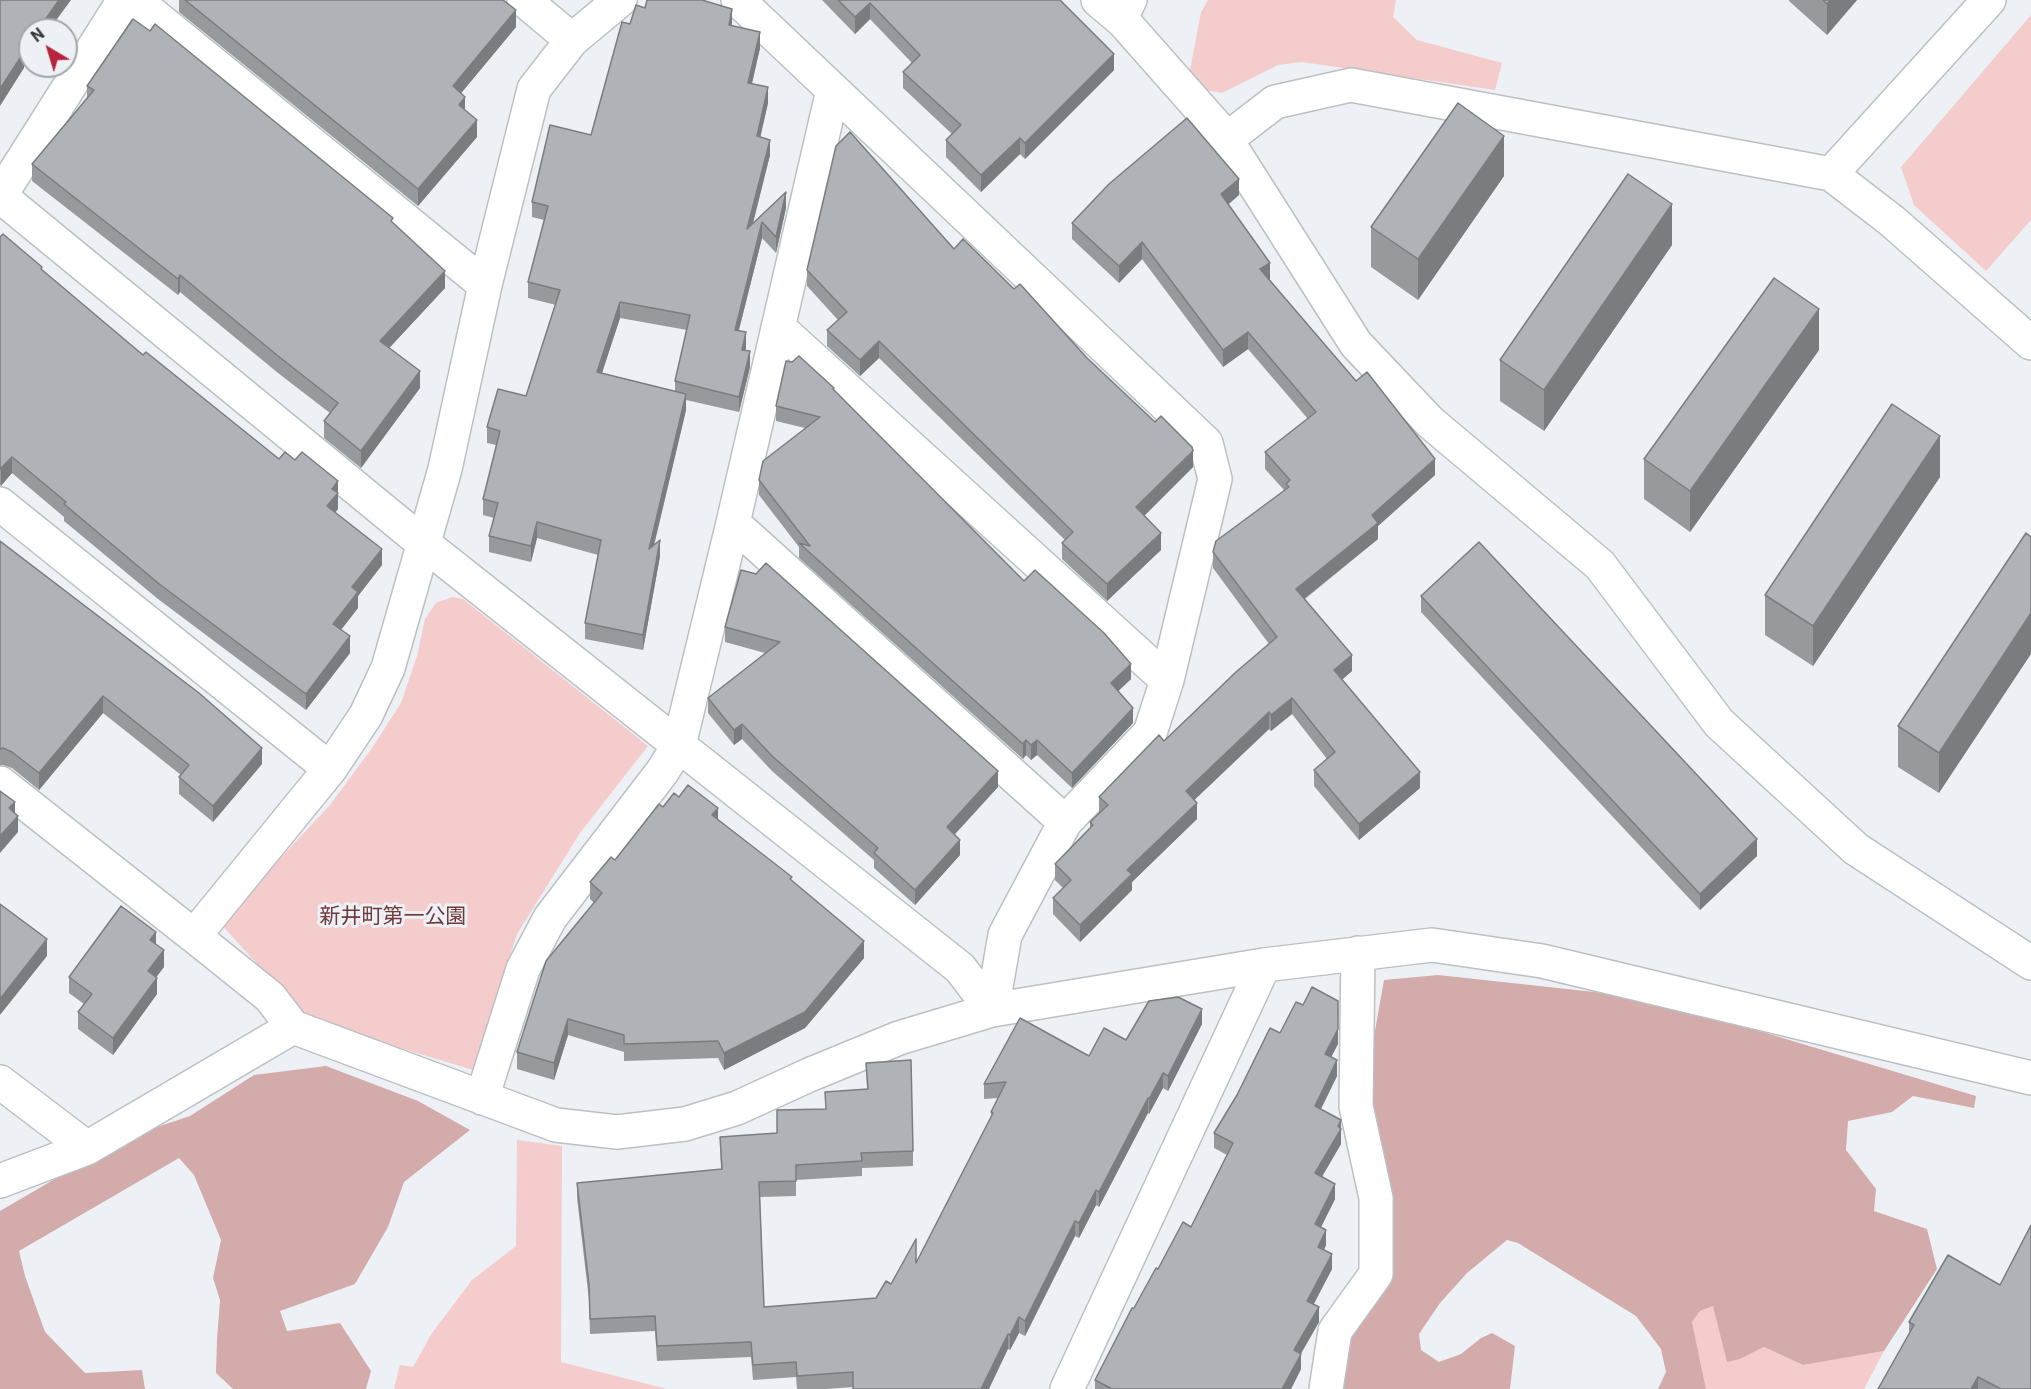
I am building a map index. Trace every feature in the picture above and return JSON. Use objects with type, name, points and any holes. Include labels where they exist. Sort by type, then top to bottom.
[{"type":"street","points":[[124,0],[0,196],[423,543],[960,968],[992,1010]]},
{"type":"street","points":[[135,0],[485,285]]},
{"type":"street","points":[[524,0],[572,40]]},
{"type":"street","points":[[194,936],[330,769],[366,715],[388,668],[445,469],[485,285],[534,88],[572,40],[620,0]]},
{"type":"street","points":[[738,0],[1206,443],[1215,479],[1167,680],[1150,733],[1065,822],[1005,935],[992,1010]]},
{"type":"street","points":[[1098,0],[1128,10],[1222,133],[1356,344],[1430,422],[1600,565],[1719,723],[1856,849],[2031,963]]},
{"type":"street","points":[[1831,174],[1989,0]]},
{"type":"street","points":[[1222,133],[1236,132],[1275,102],[1351,85],[1831,174],[1893,221],[2031,343]]},
{"type":"street","points":[[482,1098],[523,969],[550,918],[662,772],[679,745],[833,90]]},
{"type":"street","points":[[777,327],[1167,680]]},
{"type":"street","points":[[0,504],[330,769]]},
{"type":"street","points":[[733,523],[1065,822]]},
{"type":"street","points":[[0,783],[270,997],[293,1028],[556,1125],[616,1132],[685,1124],[737,1108],[808,1075],[899,1038],[992,1010],[1264,965],[1432,945],[1542,962],[2031,1078]]},
{"type":"street","points":[[1326,1389],[1335,1331],[1376,1274],[1376,1198],[1356,1106],[1358,953]]},
{"type":"street","points":[[1066,1389],[1264,965]]},
{"type":"street","points":[[0,1181],[87,1148],[293,1028]]},
{"type":"street","points":[[0,1082],[87,1148]]},
{"type":"green space","points":[[1208,0],[1396,0],[1393,17],[1417,40],[1502,63],[1495,90],[1302,62],[1278,65],[1222,93],[1206,90],[1189,75],[1201,12]]},
{"type":"green space","points":[[2031,15],[2031,220],[1986,271],[1914,205],[1901,167]]},
{"type":"green space","name":"新井町第一公園","points":[[452,597],[463,599],[648,746],[580,833],[517,934],[473,1070],[308,1020],[220,923],[330,805],[372,748],[401,703],[417,656],[425,619],[436,603]]},
{"type":"green space","points":[[517,1140],[562,1146],[561,1362],[667,1389],[394,1389],[400,1365],[413,1367],[432,1333],[472,1280],[516,1246]]},
{"type":"green space","points":[[1713,1306],[1740,1359],[1764,1347],[1803,1365],[1884,1351],[1864,1389],[1706,1389],[1692,1322],[1700,1311]]},
{"type":"shaded area","points":[[1438,975],[1613,994],[1766,1033],[1976,1096],[1974,1108],[1913,1096],[1892,1112],[1848,1121],[1846,1150],[1876,1189],[1874,1211],[1927,1229],[1937,1269],[1884,1351],[1803,1365],[1764,1347],[1740,1359],[1727,1362],[1713,1306],[1700,1311],[1692,1322],[1706,1389],[1658,1389],[1666,1372],[1661,1349],[1636,1316],[1518,1243],[1507,1240],[1467,1273],[1440,1303],[1419,1334],[1421,1350],[1439,1362],[1461,1354],[1481,1338],[1492,1333],[1515,1346],[1510,1389],[1335,1389],[1345,1338],[1383,1276],[1362,1104],[1384,980]]},
{"type":"shaded area","points":[[326,1066],[418,1101],[470,1130],[404,1182],[388,1227],[355,1284],[280,1311],[287,1331],[340,1323],[371,1371],[366,1389],[233,1389],[216,1373],[220,1300],[213,1278],[221,1240],[194,1175],[179,1158],[19,1251],[25,1276],[45,1332],[85,1373],[142,1370],[145,1389],[0,1389],[0,1211],[127,1137],[190,1116],[254,1075]]},
{"type":"building","points":[[0,0],[59,0],[46,18],[18,18],[18,61],[0,89]]},
{"type":"building","points":[[185,0],[503,0],[516,10],[453,86],[465,97],[459,105],[477,120],[418,189]]},
{"type":"building","points":[[647,0],[702,0],[732,9],[729,25],[760,32],[748,83],[768,87],[757,136],[770,140],[747,229],[786,192],[776,237],[762,222],[735,330],[746,332],[742,350],[750,351],[739,397],[675,381],[690,315],[620,302],[597,372],[686,394],[649,549],[660,540],[643,635],[585,623],[601,540],[537,522],[531,546],[489,536],[498,503],[483,499],[500,431],[487,427],[498,389],[526,396],[560,290],[528,282],[548,206],[532,202],[550,125],[591,135],[622,22],[630,24],[636,5],[645,8]]},
{"type":"building","points":[[838,0],[1060,0],[1114,54],[1025,143],[1020,138],[981,175],[946,140],[961,125],[903,72],[920,55],[870,3],[855,17]]},
{"type":"building","points":[[133,19],[150,31],[155,24],[393,218],[391,221],[445,271],[380,341],[420,371],[361,451],[324,421],[338,403],[180,275],[178,279],[32,164],[94,90],[87,86]]},
{"type":"building","points":[[1458,103],[1504,136],[1418,259],[1371,227]]},
{"type":"building","points":[[1187,118],[1239,179],[1221,194],[1270,263],[1260,269],[1356,381],[1367,372],[1435,459],[1372,515],[1378,523],[1296,589],[1352,655],[1334,670],[1420,772],[1359,824],[1314,770],[1335,752],[1292,698],[1271,715],[1269,712],[1186,791],[1197,803],[1127,870],[1132,874],[1080,925],[1053,898],[1071,880],[1055,864],[1093,825],[1090,822],[1108,805],[1099,797],[1159,735],[1164,741],[1236,672],[1277,637],[1213,552],[1216,541],[1289,487],[1286,484],[1290,480],[1265,452],[1316,412],[1248,332],[1223,350],[1142,242],[1119,266],[1072,223],[1109,184]]},
{"type":"building","points":[[850,132],[954,249],[963,239],[1014,289],[1020,284],[1087,358],[1155,422],[1161,416],[1192,447],[1193,451],[1136,507],[1161,533],[1107,584],[1062,543],[1073,532],[879,341],[860,360],[827,330],[847,312],[807,270],[836,146]]},
{"type":"building","points":[[1628,174],[1672,204],[1544,390],[1500,360]]},
{"type":"building","points":[[3,234],[143,355],[146,352],[279,459],[285,452],[295,460],[302,452],[338,481],[332,489],[338,493],[327,506],[382,549],[352,587],[358,592],[333,624],[350,636],[306,694],[158,583],[12,457],[0,469],[0,237]]},
{"type":"building","points":[[1774,278],[1819,309],[1690,491],[1644,459]]},
{"type":"building","points":[[799,356],[834,388],[1024,581],[1035,570],[1104,633],[1131,664],[1111,683],[1133,708],[1072,773],[1037,740],[1031,745],[1026,740],[1023,744],[799,543],[810,546],[759,480],[763,461],[820,417],[776,406],[786,361],[792,362]]},
{"type":"building","points":[[1892,404],[1940,436],[1813,626],[1765,595]]},
{"type":"building","points":[[2026,533],[2031,537],[2031,613],[1939,753],[1898,726]]},
{"type":"building","points":[[0,541],[199,693],[262,748],[213,806],[179,777],[189,765],[103,696],[39,773],[12,752],[0,749]]},
{"type":"building","points":[[1479,542],[1757,839],[1700,894],[1421,596]]},
{"type":"building","points":[[766,563],[998,771],[947,827],[960,840],[915,890],[874,853],[878,848],[772,756],[742,724],[734,730],[708,698],[780,642],[725,627],[741,570],[756,574]]},
{"type":"building","points":[[688,785],[718,808],[712,815],[792,877],[790,879],[864,941],[805,1012],[724,1053],[718,1041],[624,1044],[624,1035],[568,1019],[554,1063],[517,1052],[546,961],[602,893],[590,882],[611,857],[615,860],[659,804],[663,807],[674,793],[679,797]]},
{"type":"building","points":[[0,791],[15,802],[9,808],[18,816],[0,836]]},
{"type":"building","points":[[0,904],[47,939],[0,999]]},
{"type":"building","points":[[121,906],[156,932],[150,940],[164,950],[148,971],[157,978],[113,1038],[78,1012],[92,994],[69,977]]},
{"type":"building","points":[[1312,987],[1338,1001],[1338,1029],[1325,1054],[1337,1060],[1315,1106],[1341,1120],[1338,1126],[1341,1129],[1315,1173],[1335,1184],[1315,1224],[1326,1230],[1318,1247],[1332,1254],[1307,1301],[1319,1307],[1294,1350],[1301,1354],[1282,1389],[1112,1389],[1095,1380],[1132,1308],[1156,1268],[1158,1269],[1183,1222],[1191,1227],[1233,1143],[1214,1133],[1237,1095],[1270,1028],[1280,1033],[1296,1002],[1303,1005]]},
{"type":"building","points":[[1178,997],[1202,1009],[1168,1076],[1163,1073],[1148,1098],[1099,1192],[1096,1190],[1079,1223],[1075,1221],[1025,1321],[1019,1317],[1010,1335],[1008,1334],[981,1389],[853,1389],[853,1372],[797,1376],[796,1362],[753,1365],[751,1342],[657,1346],[655,1316],[590,1319],[589,1285],[577,1183],[722,1169],[720,1137],[777,1133],[777,1110],[826,1109],[825,1092],[868,1089],[866,1063],[911,1060],[913,1151],[861,1153],[862,1161],[796,1165],[796,1181],[759,1182],[764,1307],[876,1298],[886,1281],[891,1284],[916,1239],[916,1263],[993,1113],[991,1112],[1006,1082],[984,1084],[1020,1018],[1089,1056],[1104,1028],[1126,1040],[1149,1001]]},
{"type":"building","points":[[2031,1225],[2031,1389],[2001,1389],[1978,1377],[1971,1389],[1878,1389],[1914,1325],[1909,1322],[1948,1255],[2000,1285]]}]
